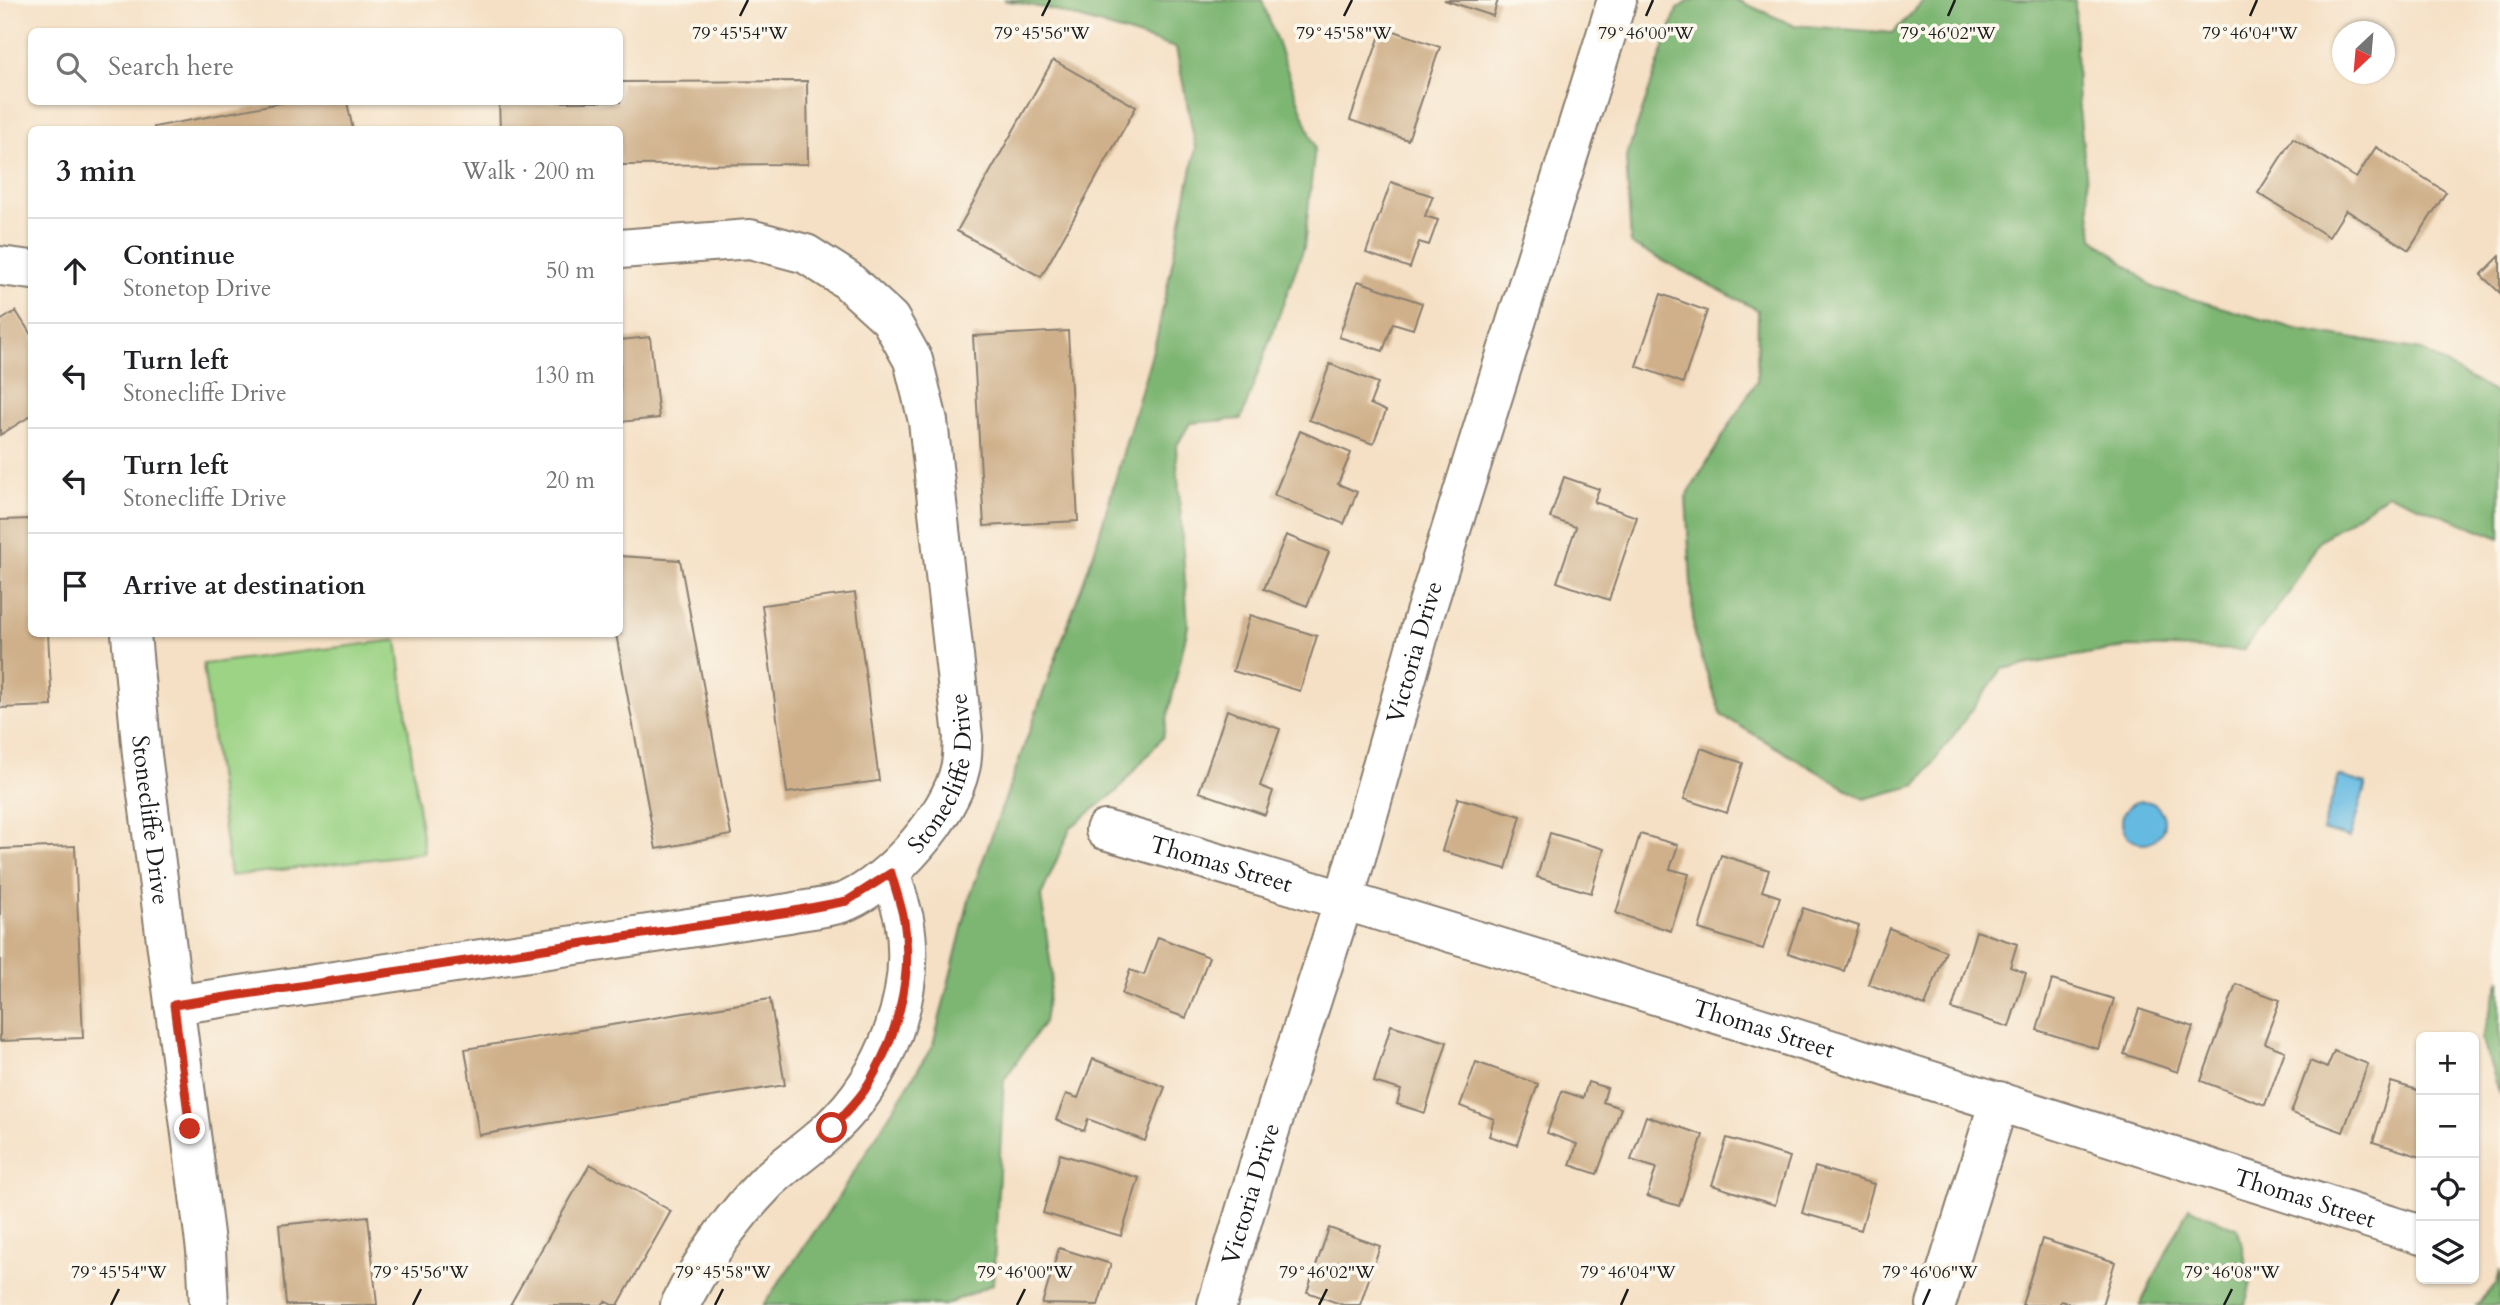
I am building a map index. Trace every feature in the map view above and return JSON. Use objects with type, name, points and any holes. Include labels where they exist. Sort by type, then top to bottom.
[{"type":"street","name":"Victoria Drive","points":[[1217,1305],[1344,900],[1425,612],[1617,0]]},
{"type":"street","name":"Stonecliffe Drive","points":[[174,1005],[847,901],[891,873],[924,836],[945,805],[960,770],[964,737],[928,421],[913,360],[890,319],[847,280],[806,254],[750,239],[623,249]]},
{"type":"street","points":[[0,266],[28,270]]},
{"type":"street","name":"Stonecliffe Drive","points":[[131,637],[142,755],[206,1250],[209,1305]]},
{"type":"street","name":"Thomas Street","points":[[1105,830],[1344,900],[1999,1101],[2416,1233]]},
{"type":"street","points":[[680,1305],[710,1252],[739,1213],[768,1181],[832,1128],[863,1093],[880,1062],[895,1029],[905,990],[904,921],[891,873]]},
{"type":"street","points":[[1936,1305],[1999,1101]]},
{"type":"green space","points":[[1004,0],[1262,0],[1315,147],[1304,247],[1241,419],[1190,423],[1176,447],[1188,626],[1163,737],[1116,792],[1071,827],[1041,896],[1052,974],[1044,1022],[1004,1080],[993,1284],[945,1305],[763,1305],[834,1204],[933,1045],[970,896],[1095,549],[1157,336],[1196,148],[1176,48],[1053,10]]},
{"type":"green space","points":[[1690,0],[1737,0],[1793,25],[1893,33],[1924,0],[2075,0],[2077,90],[2093,238],[2155,288],[2296,329],[2421,350],[2500,396],[2500,538],[2388,494],[2320,540],[2289,593],[2243,650],[2128,647],[2002,669],[1917,785],[1864,799],[1721,715],[1694,635],[1686,497],[1757,380],[1758,310],[1631,244],[1626,158],[1677,9]]},
{"type":"green space","points":[[397,640],[424,853],[230,876],[203,664]]},
{"type":"green space","points":[[2500,979],[2500,1095],[2482,1038]]},
{"type":"green space","points":[[2189,1207],[2238,1229],[2251,1283],[2245,1305],[2140,1305]]},
{"type":"green space","points":[[2500,1270],[2500,1305],[2476,1305],[2497,1283]]},
{"type":"water","points":[[2339,776],[2366,784],[2350,838],[2322,830]]},
{"type":"water","points":[[2143,801],[2158,807],[2164,822],[2158,837],[2143,843],[2128,837],[2122,822],[2128,807]]},
{"type":"building","points":[[1444,0],[1498,0],[1493,16]]},
{"type":"building","points":[[1383,27],[1440,47],[1408,140],[1350,120]]},
{"type":"building","points":[[1053,60],[1136,107],[1041,277],[957,231]]},
{"type":"building","points":[[807,81],[808,164],[623,165],[623,126],[500,126],[499,105],[623,105],[623,82]]},
{"type":"building","points":[[270,105],[348,105],[352,126],[159,126]]},
{"type":"building","points":[[2293,138],[2356,178],[2376,147],[2446,192],[2409,250],[2346,210],[2329,237],[2258,193]]},
{"type":"building","points":[[1391,182],[1433,196],[1425,216],[1438,220],[1429,245],[1419,242],[1410,268],[1366,253]]},
{"type":"building","points":[[2500,256],[2500,293],[2481,275]]},
{"type":"building","points":[[1358,281],[1422,303],[1413,329],[1393,323],[1383,351],[1339,337]]},
{"type":"building","points":[[1661,294],[1707,311],[1683,383],[1636,366]]},
{"type":"building","points":[[16,311],[28,330],[28,418],[0,435],[0,321]]},
{"type":"building","points":[[1068,331],[1078,521],[984,526],[973,336]]},
{"type":"building","points":[[650,337],[659,418],[623,422],[623,340]]},
{"type":"building","points":[[1330,364],[1378,383],[1370,404],[1386,411],[1373,444],[1309,420]]},
{"type":"building","points":[[1300,431],[1351,453],[1338,484],[1357,492],[1344,524],[1274,495]]},
{"type":"building","points":[[1564,477],[1599,489],[1594,502],[1637,517],[1609,600],[1557,582],[1576,527],[1550,518]]},
{"type":"building","points":[[28,519],[28,637],[48,637],[52,706],[0,708],[0,520]]},
{"type":"building","points":[[1286,535],[1329,552],[1307,606],[1264,589]]},
{"type":"building","points":[[623,556],[680,560],[731,835],[656,849],[617,637],[623,637]]},
{"type":"building","points":[[855,593],[879,781],[787,793],[762,605]]},
{"type":"building","points":[[1250,615],[1317,636],[1300,691],[1233,671]]},
{"type":"building","points":[[1227,710],[1280,729],[1260,786],[1273,791],[1265,815],[1199,792]]},
{"type":"building","points":[[1701,748],[1743,763],[1727,813],[1684,799]]},
{"type":"building","points":[[1458,798],[1521,816],[1506,869],[1442,851]]},
{"type":"building","points":[[1550,833],[1604,849],[1591,893],[1537,877]]},
{"type":"building","points":[[1640,834],[1678,845],[1670,869],[1689,874],[1671,931],[1616,913]]},
{"type":"building","points":[[75,846],[83,1038],[0,1041],[0,849]]},
{"type":"building","points":[[1721,855],[1769,870],[1762,891],[1780,897],[1763,949],[1699,929]]},
{"type":"building","points":[[1803,908],[1859,926],[1844,971],[1788,953]]},
{"type":"building","points":[[1889,928],[1946,951],[1925,1006],[1868,984]]},
{"type":"building","points":[[1976,931],[2017,944],[2010,967],[2026,973],[2009,1027],[1952,1009]]},
{"type":"building","points":[[1158,937],[1209,957],[1186,1018],[1122,994],[1130,970],[1144,975]]},
{"type":"building","points":[[2052,980],[2114,999],[2098,1049],[2037,1030]]},
{"type":"building","points":[[2236,984],[2280,1000],[2264,1043],[2285,1051],[2265,1105],[2201,1081]]},
{"type":"building","points":[[770,999],[785,1085],[479,1135],[465,1049]]},
{"type":"building","points":[[2139,1009],[2193,1027],[2178,1072],[2124,1054]]},
{"type":"building","points":[[1391,1025],[1447,1042],[1425,1113],[1397,1104],[1401,1090],[1374,1082]]},
{"type":"building","points":[[2334,1051],[2368,1064],[2343,1132],[2291,1113],[2310,1061],[2327,1068]]},
{"type":"building","points":[[1093,1059],[1165,1087],[1145,1141],[1088,1119],[1084,1131],[1056,1120],[1066,1094],[1078,1098]]},
{"type":"building","points":[[1476,1062],[1538,1084],[1517,1145],[1489,1136],[1494,1119],[1460,1106]]},
{"type":"building","points":[[1588,1082],[1607,1088],[1603,1102],[1621,1108],[1597,1174],[1570,1165],[1577,1144],[1547,1133],[1562,1091],[1583,1098]]},
{"type":"building","points":[[2391,1082],[2416,1090],[2416,1155],[2373,1142]]},
{"type":"building","points":[[1646,1116],[1703,1135],[1679,1206],[1647,1196],[1656,1168],[1631,1160]]},
{"type":"building","points":[[1727,1138],[1790,1157],[1775,1205],[1712,1185]]},
{"type":"building","points":[[1060,1154],[1139,1178],[1121,1236],[1043,1213]]},
{"type":"building","points":[[590,1164],[671,1211],[618,1305],[605,1301],[602,1305],[510,1305]]},
{"type":"building","points":[[1815,1167],[1874,1184],[1861,1230],[1802,1213]]},
{"type":"building","points":[[368,1216],[377,1305],[286,1305],[279,1225]]},
{"type":"building","points":[[1329,1228],[1380,1246],[1360,1305],[1343,1305],[1307,1292]]},
{"type":"building","points":[[2042,1239],[2115,1262],[2102,1305],[2074,1305],[2061,1301],[2059,1305],[2022,1305]]},
{"type":"building","points":[[1059,1248],[1111,1264],[1098,1305],[1042,1304]]},
{"type":"route","points":[[190,1129],[174,1005],[789,912],[847,901],[891,873],[904,921],[905,990],[895,1029],[880,1062],[863,1093],[832,1128]]}]
